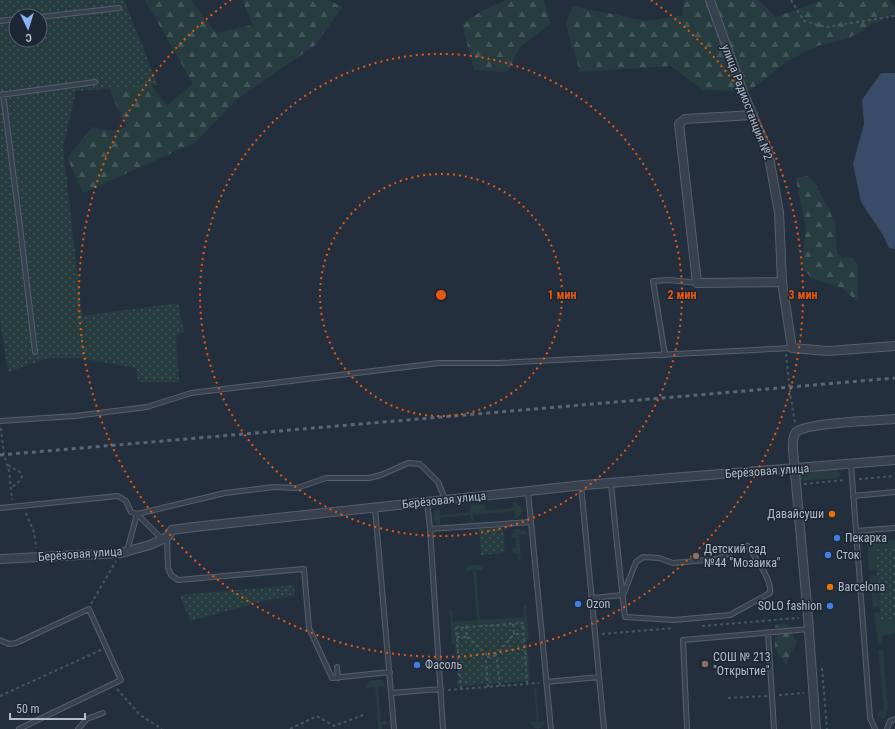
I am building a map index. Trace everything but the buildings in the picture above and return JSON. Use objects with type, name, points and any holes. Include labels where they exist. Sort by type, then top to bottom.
[{"type":"street","name":"улица Радиостанция №2","points":[[710,0],[744,95],[768,152],[778,205],[782,282],[792,348]]},
{"type":"street","points":[[753,115],[685,119],[679,124],[697,284],[782,282]]},
{"type":"street","points":[[792,348],[828,351],[895,346]]},
{"type":"street","points":[[816,729],[795,468],[794,438],[797,432],[805,428],[895,419]]},
{"type":"street","name":"Берёзовая улица","points":[[0,559],[124,552],[150,545],[165,538],[172,530],[194,527],[528,492],[581,485],[895,460]]},
{"type":"lane","points":[[48,16],[119,8]]},
{"type":"lane","points":[[35,352],[20,226],[1,94],[95,82]]},
{"type":"lane","points":[[665,355],[653,281],[670,280],[697,284]]},
{"type":"lane","points":[[0,422],[75,416],[147,407],[191,393],[439,363],[498,363],[792,348]]},
{"type":"lane","points":[[137,514],[225,493],[274,487],[297,488],[326,478],[369,478],[408,463],[420,464],[438,482],[445,500]]},
{"type":"lane","points":[[851,464],[870,718],[875,729]]},
{"type":"lane","points":[[611,483],[622,595],[625,617],[674,620],[730,615],[770,593],[771,588],[769,581],[748,546],[744,546],[718,559],[673,563],[659,558],[643,557],[636,562],[622,595]]},
{"type":"lane","points":[[581,485],[604,729]]},
{"type":"lane","points":[[528,492],[551,729]]},
{"type":"lane","points":[[853,496],[895,492]]},
{"type":"lane","points":[[0,508],[118,496],[126,501],[131,512],[137,514],[165,538],[168,568],[171,575],[178,580],[304,568],[309,628],[332,678],[390,672]]},
{"type":"lane","points":[[427,502],[443,729]]},
{"type":"lane","points":[[375,508],[394,729]]},
{"type":"lane","points":[[124,552],[137,514]]},
{"type":"lane","points":[[430,529],[531,522]]},
{"type":"lane","points":[[856,531],[895,528]]},
{"type":"lane","points":[[592,598],[622,595]]},
{"type":"lane","points":[[0,640],[9,644],[16,643],[89,609],[121,680],[22,728]]},
{"type":"lane","points":[[688,729],[683,640],[809,629]]},
{"type":"lane","points":[[768,633],[774,729]]},
{"type":"lane","points":[[337,667],[338,678]]},
{"type":"lane","points":[[546,682],[599,677]]},
{"type":"lane","points":[[391,693],[441,690]]},
{"type":"lane","points":[[78,729],[87,719],[102,713]]},
{"type":"lane","points":[[887,729],[890,721],[895,719]]},
{"type":"path","points":[[791,0],[804,21],[826,27],[895,16]]},
{"type":"path","points":[[788,359],[790,393],[796,424]]},
{"type":"path","points":[[0,422],[12,500],[18,507],[28,514],[34,532],[37,557]]},
{"type":"path","points":[[7,464],[20,472],[22,476],[16,485],[11,488]]},
{"type":"path","points":[[89,609],[124,552]]},
{"type":"path","points":[[461,689],[456,628],[466,627],[523,623],[527,684]]},
{"type":"path","points":[[457,637],[467,637],[489,656],[495,656],[514,634],[513,624]]},
{"type":"path","points":[[466,627],[467,637]]},
{"type":"path","points":[[514,634],[524,634]]},
{"type":"path","points":[[0,696],[106,647]]},
{"type":"path","points":[[488,687],[486,659],[489,656]]},
{"type":"path","points":[[495,656],[498,659],[500,686]]},
{"type":"path","points":[[441,690],[546,682]]},
{"type":"path","points":[[113,684],[140,714],[162,729]]},
{"type":"path","points":[[290,729],[318,716],[334,726],[366,714]]},
{"type":"green space","points":[[0,0],[124,0],[158,85],[76,91],[63,147],[82,316],[178,303],[184,332],[176,334],[179,382],[138,382],[136,368],[79,358],[49,358],[8,372],[0,321]]},
{"type":"green space","points":[[145,0],[191,0],[216,33],[253,25],[242,0],[329,0],[342,7],[315,45],[236,100],[196,142],[83,193],[67,158],[92,127],[112,131],[126,127],[104,77],[135,65],[167,105],[193,84]]},
{"type":"green space","points":[[506,0],[544,0],[551,23],[520,47],[507,72],[474,70],[462,24],[482,11]]},
{"type":"green space","points":[[684,0],[758,0],[776,17],[823,0],[890,0],[895,8],[895,14],[873,24],[849,38],[817,46],[789,60],[749,91],[703,90],[671,66],[580,72],[566,25],[572,6],[646,21],[682,16]]},
{"type":"green space","points":[[807,176],[815,183],[835,222],[837,254],[844,258],[852,257],[858,266],[858,302],[842,288],[812,278],[804,270],[802,260],[806,229],[796,178]]},
{"type":"green space","points":[[837,469],[841,474],[838,478],[798,481],[802,470]]},
{"type":"green space","points":[[513,502],[524,510],[519,517],[515,519],[514,511],[473,515],[472,522],[470,515],[440,518],[440,525],[434,520],[437,509],[439,509],[440,515],[470,512],[470,505],[485,504],[486,511],[513,508]]},
{"type":"green space","points":[[503,527],[505,548],[503,553],[481,555],[479,529]]},
{"type":"green space","points":[[516,529],[526,531],[527,534],[519,535],[521,561],[518,561],[517,553],[513,553],[513,548],[516,548],[516,538],[512,538],[512,534]]},
{"type":"green space","points":[[870,534],[870,542],[895,540],[895,547],[875,549],[877,570],[869,571],[867,539],[861,539],[861,536]]},
{"type":"green space","points":[[895,547],[895,620],[881,622],[875,549]]},
{"type":"green space","points":[[469,565],[477,565],[482,567],[482,570],[476,570],[480,620],[524,617],[523,605],[526,605],[529,639],[527,639],[525,621],[454,626],[455,644],[452,644],[450,610],[452,610],[453,622],[477,620],[473,570],[465,571]]},
{"type":"green space","points":[[876,575],[879,606],[873,607],[870,576]]},
{"type":"green space","points":[[294,585],[295,596],[272,599],[190,621],[180,595]]},
{"type":"green space","points":[[880,612],[881,622],[895,620],[895,633],[883,636],[883,643],[878,644],[874,613]]},
{"type":"green space","points":[[525,621],[530,681],[458,686],[454,626]]},
{"type":"green space","points":[[783,623],[791,628],[796,642],[786,665],[775,649],[775,626]]},
{"type":"green space","points":[[883,649],[888,708],[885,719],[882,719],[878,715],[879,712],[884,711],[878,650]]},
{"type":"green space","points":[[381,680],[385,686],[378,687],[381,722],[387,721],[387,725],[382,725],[382,729],[378,729],[375,687],[367,688],[366,686],[370,681]]},
{"type":"green space","points":[[534,687],[536,687],[539,722],[545,721],[545,724],[538,729],[533,727],[530,722],[537,721]]},
{"type":"water","points":[[881,73],[895,73],[895,249],[889,248],[883,235],[861,202],[853,164],[864,124],[862,100]]},
{"type":"railway","points":[[0,455],[895,378]]},
{"type":"place","name":"Давайсуши","points":[[832,514]]},
{"type":"place","name":"Пекарка","points":[[837,538]]},
{"type":"place","name":"Сток","points":[[828,555]]},
{"type":"place","name":"Детский сад №44 \"Мозаика\"","points":[[696,556]]},
{"type":"place","name":"Barcelona","points":[[830,587]]},
{"type":"place","name":"Ozon","points":[[578,604]]},
{"type":"place","name":"SOLO fashion","points":[[830,606]]},
{"type":"place","name":"СОШ № 213 \"Открытие\"","points":[[705,664]]},
{"type":"place","name":"Фасоль","points":[[417,665]]}]
